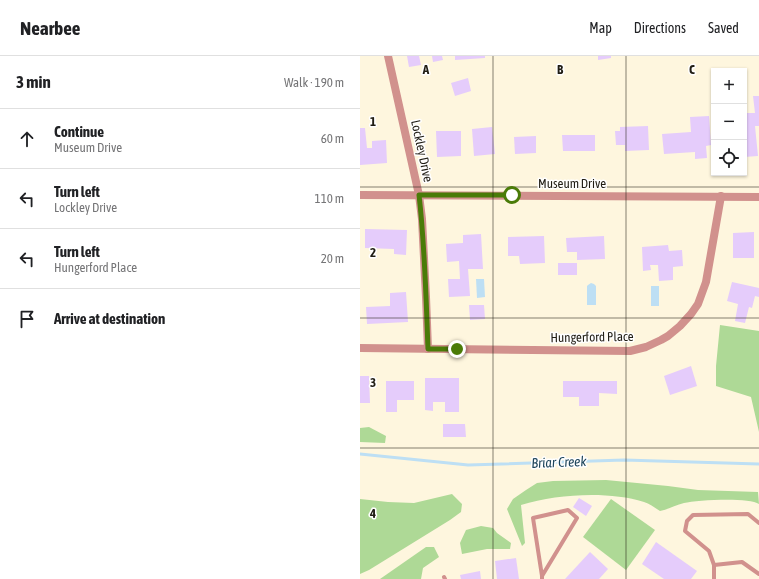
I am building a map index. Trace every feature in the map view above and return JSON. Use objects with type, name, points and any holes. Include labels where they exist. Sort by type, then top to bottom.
[{"type":"street","name":"Lockley Drive","points":[[388,56],[419,195],[424,248],[428,349]]},
{"type":"street","name":"Museum Drive","points":[[360,195],[759,197]]},
{"type":"street","name":"Hungerford Place","points":[[360,348],[630,351],[646,347],[661,340],[680,326],[691,314],[701,297],[706,282],[721,196]]},
{"type":"lane","points":[[568,510],[577,518],[542,578],[533,518],[568,510]]},
{"type":"lane","points":[[714,579],[714,564],[709,551],[685,531],[687,521],[693,515],[748,514],[759,523]]},
{"type":"lane","points":[[714,564],[742,562],[759,574]]},
{"type":"green space","points":[[720,325],[759,331],[759,432],[751,397],[716,386],[716,366]]},
{"type":"green space","points":[[369,427],[386,436],[385,443],[360,442],[360,428]]},
{"type":"green space","points":[[606,480],[698,490],[758,492],[759,504],[745,500],[700,501],[684,503],[660,511],[644,502],[615,496],[583,495],[551,498],[521,505],[525,543],[522,546],[507,509],[513,499],[537,483],[553,481]]},
{"type":"green space","points":[[452,494],[462,504],[461,512],[369,570],[360,574],[360,499],[414,503]]},
{"type":"green space","points":[[611,499],[655,530],[626,570],[583,537]]},
{"type":"green space","points":[[481,526],[493,528],[497,533],[511,543],[510,549],[487,549],[462,554],[460,543],[466,530]]},
{"type":"green space","points":[[426,547],[434,547],[439,557],[423,568],[421,579],[380,579]]},
{"type":"water","points":[[476,279],[484,279],[485,297],[477,298]]},
{"type":"water","points":[[591,283],[596,286],[596,305],[587,305],[587,286]]},
{"type":"water","points":[[651,286],[659,286],[659,306],[651,306]]},
{"type":"building","points":[[407,56],[419,56],[421,65],[409,67]]},
{"type":"building","points":[[432,56],[442,56],[443,60],[433,62]]},
{"type":"building","points":[[455,56],[485,56],[485,58],[455,60]]},
{"type":"building","points":[[598,56],[611,56],[611,58],[598,60]]},
{"type":"building","points":[[468,78],[471,91],[455,96],[451,83]]},
{"type":"building","points":[[753,96],[759,96],[759,126],[755,126],[758,156],[747,157],[747,113],[755,113]]},
{"type":"building","points":[[709,116],[711,145],[706,146],[707,158],[695,159],[695,152],[664,154],[662,134],[691,132],[690,117]]},
{"type":"building","points":[[648,126],[649,150],[625,151],[625,145],[616,145],[615,131],[620,131],[620,127]]},
{"type":"building","points":[[492,127],[495,154],[474,156],[472,129]]},
{"type":"building","points":[[360,128],[365,128],[367,148],[372,148],[372,141],[386,140],[387,163],[360,165]]},
{"type":"building","points":[[436,131],[461,131],[461,156],[437,157]]},
{"type":"building","points":[[562,135],[595,135],[595,151],[563,151]]},
{"type":"building","points":[[536,136],[536,153],[515,154],[514,137]]},
{"type":"building","points":[[365,229],[407,230],[406,255],[394,254],[394,249],[365,248]]},
{"type":"building","points":[[754,232],[754,258],[733,258],[733,233]]},
{"type":"building","points":[[481,234],[483,269],[468,269],[470,296],[449,297],[448,279],[460,279],[459,261],[447,262],[446,244],[463,243],[463,235]]},
{"type":"building","points":[[544,236],[545,263],[520,264],[519,256],[508,256],[508,237]]},
{"type":"building","points":[[604,236],[605,259],[577,260],[577,252],[567,252],[566,238]]},
{"type":"building","points":[[668,245],[669,251],[682,250],[683,266],[673,267],[673,280],[659,281],[658,265],[650,265],[651,270],[643,271],[642,247]]},
{"type":"building","points":[[558,263],[577,263],[577,275],[558,275]]},
{"type":"building","points":[[732,282],[759,288],[759,297],[755,296],[752,308],[749,307],[745,323],[735,321],[738,304],[727,301]]},
{"type":"building","points":[[406,292],[408,322],[367,324],[366,307],[390,306],[390,293]]},
{"type":"building","points":[[469,305],[484,305],[485,319],[470,320]]},
{"type":"building","points":[[691,366],[697,386],[670,395],[664,376]]},
{"type":"building","points":[[360,376],[369,376],[370,403],[360,403]]},
{"type":"building","points":[[425,378],[459,378],[459,412],[445,412],[445,402],[433,402],[433,411],[425,410]]},
{"type":"building","points":[[386,381],[414,381],[414,400],[397,400],[397,412],[386,412]]},
{"type":"building","points":[[563,381],[617,381],[617,394],[599,393],[599,406],[579,406],[579,397],[563,397]]},
{"type":"building","points":[[443,424],[465,424],[466,437],[443,437]]},
{"type":"building","points":[[579,498],[592,506],[586,516],[573,507]]},
{"type":"building","points":[[656,542],[697,571],[691,579],[664,579],[642,564]]},
{"type":"building","points":[[590,552],[608,569],[599,579],[565,579]]},
{"type":"building","points":[[516,558],[519,579],[497,579],[495,561]]},
{"type":"building","points":[[480,571],[481,579],[461,579],[460,575]]},
{"type":"waterway","name":"Briar Creek","points":[[360,454],[468,465],[624,460],[759,464]]},
{"type":"route","points":[[457,349],[428,349],[422,219],[419,195],[512,195]]}]
